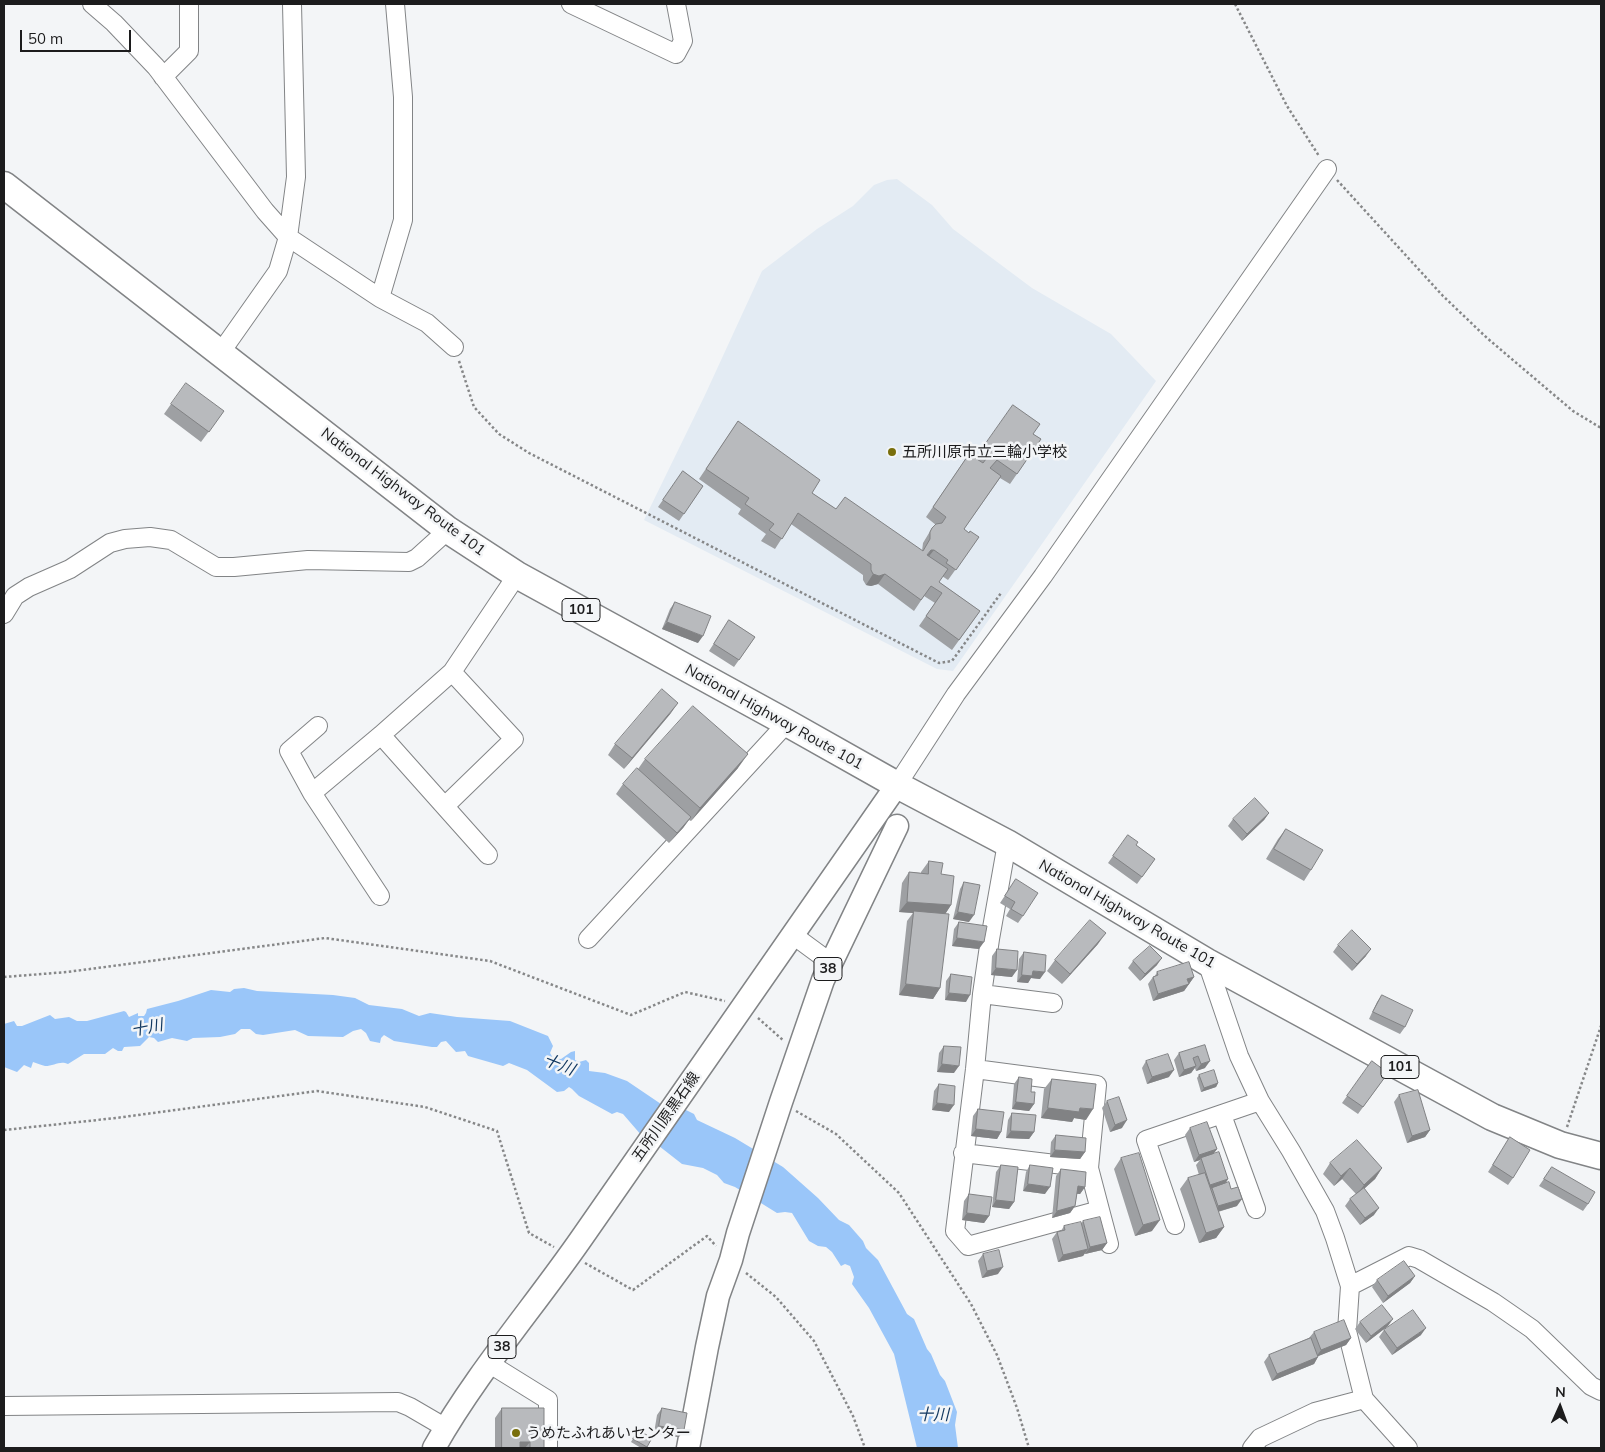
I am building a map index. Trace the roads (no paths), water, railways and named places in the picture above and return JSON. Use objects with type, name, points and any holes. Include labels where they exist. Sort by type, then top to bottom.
[{"type":"highway","name":"National Highway Route 101","points":[[4,185],[448,530],[517,575],[897,785],[1007,843],[1207,962],[1492,1117],[1560,1144],[1601,1156]]},
{"type":"main road","name":"五所川原黒石線","points":[[434,1448],[490,1364],[897,785]]},
{"type":"main road","name":"38","points":[[688,1448],[718,1296],[778,1110],[823,980],[897,826]]},
{"type":"street","points":[[92,4],[114,23],[156,67],[265,211],[288,237],[380,298],[427,324],[454,348]]},
{"type":"street","points":[[163,76],[189,51],[189,4]]},
{"type":"street","points":[[221,352],[278,271],[288,237],[296,177],[292,4]]},
{"type":"street","points":[[380,298],[403,220],[403,97],[395,4]]},
{"type":"street","points":[[571,4],[676,54],[682,41],[676,4]]},
{"type":"street","points":[[897,785],[956,694],[1043,576],[1327,169]]},
{"type":"street","points":[[4,614],[14,596],[70,568],[110,543],[125,539],[150,537],[171,540],[216,567],[234,567],[308,560],[409,562],[417,558],[448,530]]},
{"type":"street","points":[[312,793],[452,672],[517,575]]},
{"type":"street","points":[[445,806],[514,739],[452,672]]},
{"type":"street","points":[[588,940],[787,723]]},
{"type":"street","points":[[318,726],[289,752],[312,793],[380,896]]},
{"type":"street","points":[[381,735],[488,854]]},
{"type":"street","points":[[1007,843],[982,994],[955,1231],[968,1246],[1100,1210]]},
{"type":"street","points":[[793,935],[831,963]]},
{"type":"street","points":[[1207,962],[1239,1056],[1260,1101],[1325,1211],[1335,1238],[1350,1286],[1346,1331],[1364,1399],[1408,1448]]},
{"type":"street","points":[[982,994],[1053,1004]]},
{"type":"street","points":[[974,1069],[1097,1084],[1089,1168],[1109,1244]]},
{"type":"street","points":[[1175,1225],[1146,1140],[1260,1101]]},
{"type":"street","points":[[1222,1115],[1256,1209]]},
{"type":"street","points":[[963,1153],[1089,1168]]},
{"type":"street","points":[[1350,1286],[1409,1256],[1419,1259],[1492,1302],[1532,1329],[1591,1386],[1601,1391]]},
{"type":"street","points":[[490,1364],[548,1400],[548,1448]]},
{"type":"street","points":[[1252,1448],[1260,1438],[1316,1412],[1364,1399]]},
{"type":"street","points":[[4,1406],[398,1402],[446,1428]]},
{"type":"water","name":"十川","points":[[244,988],[257,991],[355,998],[369,1005],[402,1009],[419,1016],[430,1013],[510,1021],[548,1036],[553,1046],[550,1053],[553,1058],[561,1059],[575,1051],[575,1060],[579,1062],[586,1060],[589,1063],[589,1071],[605,1073],[627,1081],[661,1104],[686,1110],[694,1114],[697,1120],[735,1138],[783,1167],[818,1198],[839,1220],[849,1225],[863,1241],[866,1248],[878,1260],[907,1314],[914,1319],[940,1375],[945,1381],[957,1412],[955,1425],[958,1448],[917,1448],[894,1354],[869,1308],[852,1284],[854,1277],[850,1266],[845,1264],[841,1266],[832,1252],[826,1247],[818,1246],[809,1241],[792,1213],[777,1213],[735,1187],[724,1183],[717,1175],[703,1168],[682,1164],[659,1146],[642,1136],[623,1114],[617,1112],[612,1114],[579,1096],[569,1087],[564,1091],[557,1092],[527,1070],[509,1063],[503,1066],[468,1056],[465,1051],[456,1052],[446,1041],[441,1042],[437,1047],[432,1047],[394,1041],[384,1035],[380,1043],[370,1041],[366,1033],[361,1029],[343,1037],[308,1036],[295,1030],[263,1035],[256,1034],[250,1029],[241,1029],[235,1034],[220,1037],[193,1038],[187,1041],[172,1038],[158,1042],[154,1038],[149,1037],[140,1046],[124,1047],[122,1051],[113,1048],[105,1054],[84,1054],[68,1064],[62,1063],[45,1066],[33,1062],[31,1068],[24,1065],[17,1072],[4,1067],[4,1024],[14,1021],[17,1026],[22,1026],[50,1015],[55,1019],[69,1017],[77,1021],[87,1021],[124,1011],[129,1017],[138,1013],[138,1016],[144,1016],[147,1009],[211,990],[230,992],[234,989]]},
{"type":"place","name":"五所川原市立三輪小学校","points":[[892,452]]},
{"type":"place","name":"うめたふれあいセンター","points":[[516,1433]]}]
